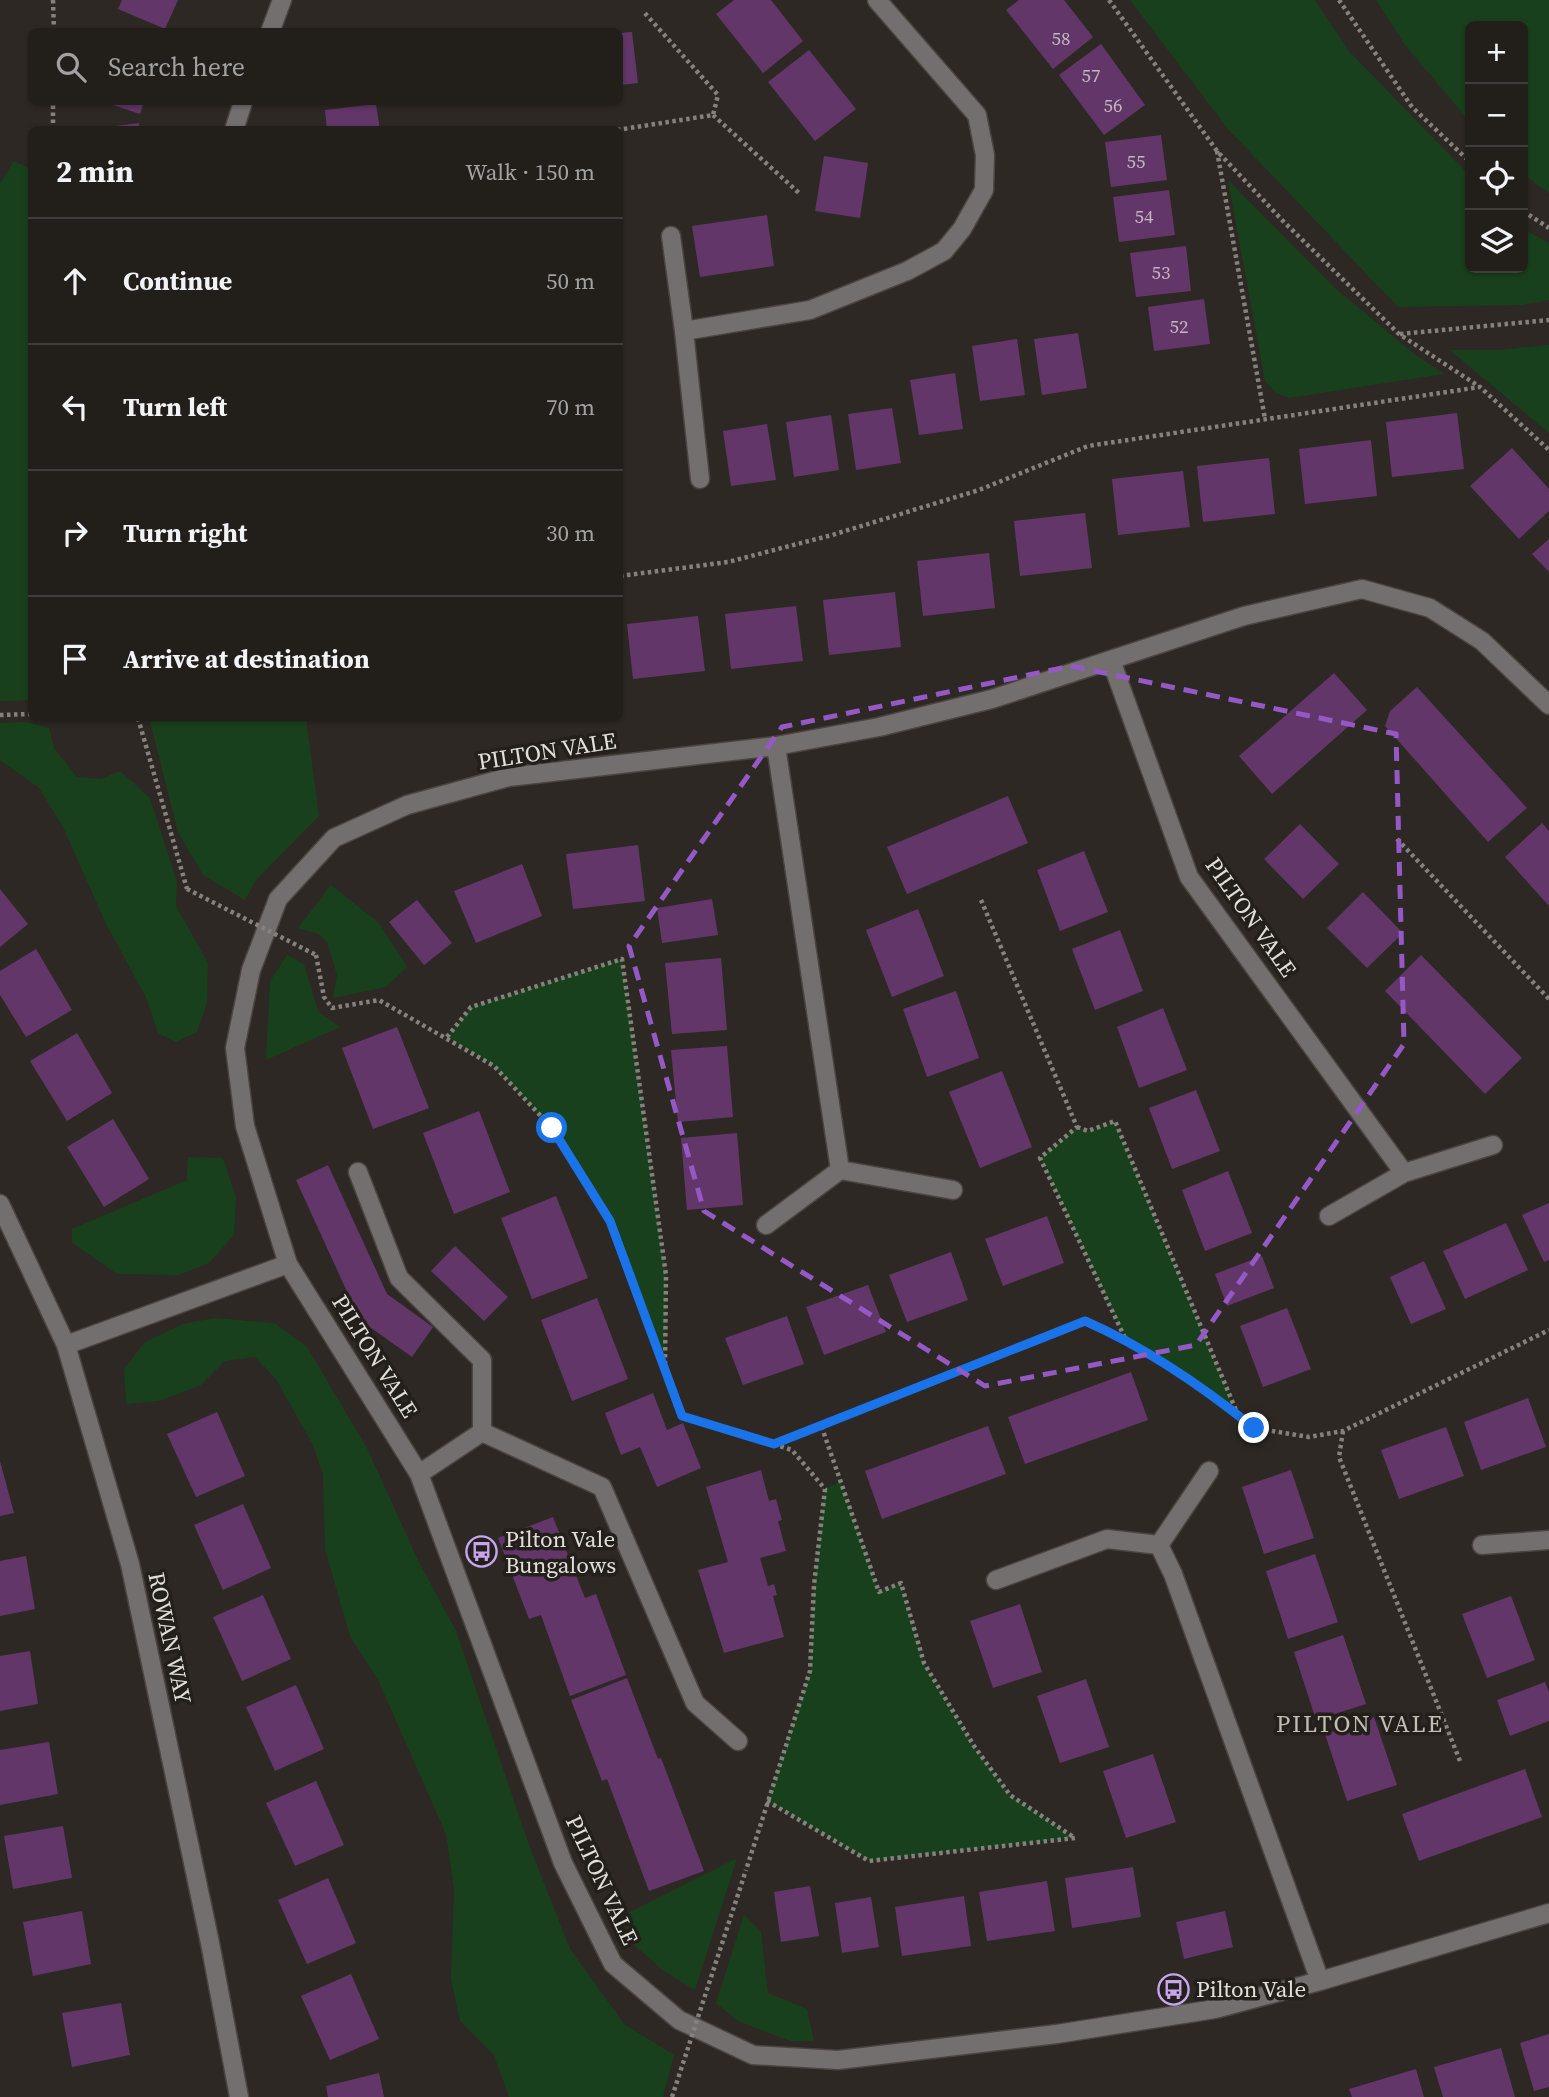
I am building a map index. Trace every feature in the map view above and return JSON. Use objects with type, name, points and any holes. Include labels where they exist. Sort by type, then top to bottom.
[{"type":"street","points":[[272,28],[282,0]]},
{"type":"street","points":[[684,331],[810,310],[907,271],[944,251],[962,229],[985,190],[985,155],[977,115],[877,0]]},
{"type":"street","points":[[235,126],[242,105]]},
{"type":"street","points":[[671,236],[700,479]]},
{"type":"street","name":"PILTON VALE","points":[[1549,705],[1482,641],[1430,608],[1362,589],[1244,616],[992,699],[878,727],[776,746],[509,777],[407,805],[334,838],[278,899],[251,970],[235,1048],[245,1126],[288,1264],[419,1475],[563,1863],[613,1964],[679,2020],[753,2055],[838,2060],[1057,2034],[1215,2009],[1549,1913]]},
{"type":"street","name":"PILTON VALE","points":[[1111,660],[1189,877],[1404,1173]]},
{"type":"street","points":[[776,746],[840,1170]]},
{"type":"street","points":[[1329,1216],[1404,1173],[1493,1145]]},
{"type":"street","points":[[766,1225],[840,1170],[953,1190]]},
{"type":"street","points":[[358,1172],[398,1278],[482,1360],[482,1432]]},
{"type":"street","name":"ROWAN WAY","points":[[0,1204],[66,1345],[130,1564],[211,1943],[239,2097]]},
{"type":"street","points":[[66,1345],[288,1264]]},
{"type":"street","points":[[419,1475],[482,1432]]},
{"type":"street","points":[[482,1432],[602,1487],[695,1703],[738,1741]]},
{"type":"street","points":[[1159,1545],[1209,1471]]},
{"type":"street","points":[[996,1580],[1107,1539],[1159,1545]]},
{"type":"street","points":[[1482,1545],[1549,1540]]},
{"type":"street","points":[[1159,1545],[1173,1574],[1320,1981]]},
{"type":"path","points":[[53,0],[54,28]]},
{"type":"path","points":[[1109,0],[1217,151],[1283,221],[1399,334],[1480,387],[1549,450]]},
{"type":"path","points":[[1339,0],[1412,107],[1465,157]]},
{"type":"path","points":[[643,11],[718,95],[713,115]]},
{"type":"path","points":[[53,105],[53,126]]},
{"type":"path","points":[[623,129],[713,115]]},
{"type":"path","points":[[713,115],[799,193]]},
{"type":"path","points":[[1217,151],[1265,419]]},
{"type":"path","points":[[1528,214],[1549,228]]},
{"type":"path","points":[[1399,334],[1549,320]]},
{"type":"path","points":[[623,576],[728,562],[832,535],[979,490],[1087,446],[1480,387]]},
{"type":"path","points":[[0,715],[28,714]]},
{"type":"path","points":[[139,721],[187,889],[316,955],[324,997],[332,1008],[379,1000],[494,1066],[552,1128],[610,1221],[682,1416],[792,1450],[825,1489],[814,1585],[810,1671],[672,2097]]},
{"type":"path","points":[[1397,839],[1549,999]]},
{"type":"path","points":[[981,900],[1077,1127],[1087,1131],[1115,1121],[1238,1416]]},
{"type":"path","points":[[447,1037],[471,1007],[622,959],[666,1275],[666,1374]]},
{"type":"path","points":[[1077,1127],[1040,1158],[1125,1338]]},
{"type":"path","points":[[774,1444],[1085,1321],[1125,1338],[1185,1376],[1254,1428],[1309,1437],[1343,1431],[1549,1330]]},
{"type":"path","points":[[767,1801],[869,1861],[1075,1838],[1010,1795],[974,1746],[925,1663],[901,1583],[879,1592],[821,1425]]},
{"type":"path","points":[[1343,1431],[1339,1457],[1460,1760]]},
{"type":"highlighted area","points":[[1071,666],[1396,734],[1404,1044],[1196,1345],[985,1386],[704,1211],[629,946],[782,727]]},
{"type":"green space","points":[[1130,0],[1315,0],[1348,50],[1465,171],[1465,273],[1528,273],[1528,232],[1549,243],[1549,300],[1522,305],[1398,307],[1228,129]]},
{"type":"green space","points":[[1376,0],[1549,0],[1549,193],[1528,178],[1528,21],[1465,21],[1465,116],[1405,45]]},
{"type":"green space","points":[[14,161],[28,168],[28,700],[0,701],[0,183]]},
{"type":"green space","points":[[1228,180],[1336,289],[1414,354],[1444,374],[1289,398],[1276,393],[1265,381]]},
{"type":"green space","points":[[1549,345],[1549,433],[1450,350],[1499,350]]},
{"type":"green space","points":[[150,721],[306,721],[319,816],[256,880],[245,900],[203,875],[178,832]]},
{"type":"green space","points":[[27,722],[49,728],[54,748],[77,777],[101,779],[120,771],[150,798],[177,882],[176,906],[208,963],[207,1003],[197,1032],[176,1042],[158,1033],[146,997],[107,926],[63,827],[39,788],[0,760],[0,723]]},
{"type":"green space","points":[[331,885],[379,923],[407,967],[386,987],[333,998],[337,975],[327,942],[318,934],[298,928]]},
{"type":"green space","points":[[287,955],[304,964],[318,1011],[340,1027],[266,1060],[270,981]]},
{"type":"green space","points":[[622,959],[666,1275],[665,1374],[610,1221],[552,1128],[494,1066],[447,1037],[471,1007]]},
{"type":"green space","points":[[1115,1121],[1238,1416],[1185,1376],[1125,1338],[1040,1158],[1077,1127],[1088,1131]]},
{"type":"green space","points":[[188,1157],[223,1158],[236,1197],[234,1235],[209,1263],[179,1275],[117,1274],[72,1243],[72,1229],[187,1180]]},
{"type":"green space","points":[[214,1318],[275,1323],[307,1347],[367,1448],[418,1560],[456,1631],[529,1845],[570,1949],[624,2024],[674,2055],[663,2097],[509,2097],[494,2055],[460,2021],[451,1979],[454,1889],[446,1834],[378,1680],[350,1636],[325,1549],[323,1475],[313,1445],[276,1379],[255,1357],[225,1361],[201,1385],[159,1401],[126,1404],[124,1369],[145,1342],[183,1324]]},
{"type":"green space","points":[[841,1481],[879,1591],[901,1583],[924,1663],[974,1746],[1010,1795],[1075,1838],[869,1861],[767,1801],[810,1671],[814,1585],[825,1489]]},
{"type":"green space","points":[[737,1858],[695,1990],[664,1971],[632,1943],[624,1915]]},
{"type":"green space","points":[[744,1915],[761,1932],[768,1993],[807,2009],[814,2041],[790,2041],[738,2021],[716,2003]]},
{"type":"building","points":[[122,0],[178,0],[165,28],[118,9]]},
{"type":"building","points":[[734,0],[771,0],[803,41],[763,73],[716,14]]},
{"type":"building","points":[[1019,0],[1064,0],[1093,37],[1053,69],[1006,10]]},
{"type":"building","points":[[632,32],[638,83],[623,85],[623,33]]},
{"type":"building","points":[[1101,44],[1145,105],[1104,135],[1059,75]]},
{"type":"building","points":[[809,50],[856,109],[815,141],[768,82]]},
{"type":"building","points":[[113,105],[143,105],[140,114]]},
{"type":"building","points":[[376,105],[379,126],[327,126],[325,110]]},
{"type":"building","points":[[139,123],[139,126],[116,126]]},
{"type":"building","points":[[1161,135],[1167,180],[1111,187],[1105,142]]},
{"type":"building","points":[[824,156],[868,163],[860,218],[815,211]]},
{"type":"building","points":[[1169,190],[1175,235],[1119,242],[1113,197]]},
{"type":"building","points":[[767,215],[774,266],[700,277],[692,226]]},
{"type":"building","points":[[1186,246],[1191,291],[1136,297],[1130,253]]},
{"type":"building","points":[[1204,299],[1210,344],[1154,351],[1148,307]]},
{"type":"building","points":[[1078,333],[1087,388],[1042,395],[1034,339]]},
{"type":"building","points":[[1017,339],[1025,395],[980,401],[972,346]]},
{"type":"building","points":[[955,373],[963,429],[919,435],[910,380]]},
{"type":"building","points":[[892,408],[901,463],[856,470],[848,414]]},
{"type":"building","points":[[1457,413],[1464,469],[1392,477],[1386,422]]},
{"type":"building","points":[[831,415],[839,470],[794,477],[786,422]]},
{"type":"building","points":[[767,424],[776,480],[731,486],[723,431]]},
{"type":"building","points":[[1371,440],[1377,496],[1305,504],[1299,449]]},
{"type":"building","points":[[1512,448],[1549,489],[1549,511],[1519,539],[1470,486]]},
{"type":"building","points":[[1269,458],[1275,514],[1203,522],[1197,466]]},
{"type":"building","points":[[1183,471],[1190,527],[1118,535],[1112,479]]},
{"type":"building","points":[[1085,513],[1092,568],[1020,576],[1014,521]]},
{"type":"building","points":[[1549,539],[1549,572],[1532,554]]},
{"type":"building","points":[[989,553],[995,608],[923,616],[917,561]]},
{"type":"building","points":[[895,592],[901,647],[829,655],[823,600]]},
{"type":"building","points":[[796,606],[803,661],[731,669],[725,614]]},
{"type":"building","points":[[698,616],[705,671],[633,679],[627,624]]},
{"type":"building","points":[[1334,673],[1367,710],[1272,794],[1239,756]]},
{"type":"building","points":[[1417,687],[1527,808],[1488,842],[1385,726],[1390,711]]},
{"type":"building","points":[[1008,796],[1028,843],[907,894],[887,847]]},
{"type":"building","points":[[1542,823],[1549,831],[1549,906],[1505,857]]},
{"type":"building","points":[[1300,824],[1339,864],[1303,899],[1264,859]]},
{"type":"building","points":[[638,845],[645,901],[573,909],[566,854]]},
{"type":"building","points":[[1084,851],[1108,912],[1060,931],[1037,870]]},
{"type":"building","points":[[522,864],[542,916],[476,943],[454,891]]},
{"type":"building","points":[[0,889],[28,924],[0,947]]},
{"type":"building","points":[[1363,892],[1403,933],[1367,968],[1327,928]]},
{"type":"building","points":[[712,899],[718,935],[662,943],[657,908]]},
{"type":"building","points":[[417,900],[452,943],[424,965],[389,922]]},
{"type":"building","points":[[918,909],[944,976],[892,997],[866,930]]},
{"type":"building","points":[[1120,930],[1143,991],[1095,1010],[1072,949]]},
{"type":"building","points":[[36,949],[72,1010],[26,1037],[0,995],[0,971]]},
{"type":"building","points":[[1421,955],[1522,1058],[1485,1094],[1385,991]]},
{"type":"building","points":[[721,958],[727,1030],[672,1034],[665,963]]},
{"type":"building","points":[[956,991],[979,1058],[927,1077],[903,1009]]},
{"type":"building","points":[[1163,1008],[1187,1070],[1139,1088],[1117,1027]]},
{"type":"building","points":[[397,1027],[429,1108],[373,1129],[342,1048]]},
{"type":"building","points":[[77,1033],[112,1093],[67,1121],[30,1061]]},
{"type":"building","points":[[727,1046],[733,1117],[678,1122],[671,1050]]},
{"type":"building","points":[[1002,1071],[1032,1147],[980,1168],[949,1092]]},
{"type":"building","points":[[1196,1090],[1220,1151],[1172,1169],[1149,1108]]},
{"type":"building","points":[[479,1111],[510,1192],[454,1214],[423,1133]]},
{"type":"building","points":[[113,1119],[149,1179],[104,1207],[67,1147]]},
{"type":"building","points":[[737,1133],[743,1205],[687,1210],[681,1138]]},
{"type":"building","points":[[328,1165],[387,1294],[433,1327],[412,1357],[360,1320],[296,1180]]},
{"type":"building","points":[[1228,1171],[1252,1233],[1205,1251],[1182,1190]]},
{"type":"building","points":[[556,1196],[588,1278],[532,1299],[501,1218]]},
{"type":"building","points":[[1549,1203],[1549,1260],[1544,1262],[1522,1215]]},
{"type":"building","points":[[1047,1216],[1064,1263],[1003,1286],[985,1239]]},
{"type":"building","points":[[1506,1223],[1528,1270],[1465,1299],[1443,1251]]},
{"type":"building","points":[[455,1246],[508,1297],[484,1321],[431,1271]]},
{"type":"building","points":[[951,1252],[968,1300],[907,1322],[889,1275]]},
{"type":"building","points":[[1262,1256],[1274,1288],[1227,1306],[1215,1274]]},
{"type":"building","points":[[1424,1261],[1446,1309],[1411,1324],[1390,1277]]},
{"type":"building","points":[[868,1285],[886,1332],[824,1355],[806,1307]]},
{"type":"building","points":[[597,1298],[628,1379],[572,1401],[541,1320]]},
{"type":"building","points":[[1287,1308],[1311,1369],[1263,1387],[1240,1326]]},
{"type":"building","points":[[787,1316],[804,1364],[743,1385],[725,1338]]},
{"type":"building","points":[[1131,1372],[1148,1420],[1025,1464],[1008,1417]]},
{"type":"building","points":[[653,1393],[667,1430],[683,1423],[701,1468],[657,1487],[640,1447],[621,1455],[605,1413]]},
{"type":"building","points":[[1528,1398],[1546,1447],[1481,1470],[1464,1422]]},
{"type":"building","points":[[217,1412],[245,1476],[196,1497],[167,1434]]},
{"type":"building","points":[[988,1426],[1006,1474],[882,1519],[865,1471]]},
{"type":"building","points":[[1446,1427],[1464,1476],[1399,1499],[1381,1450]]},
{"type":"building","points":[[0,1461],[14,1513],[0,1516]]},
{"type":"building","points":[[761,1470],[769,1501],[776,1499],[782,1520],[778,1521],[786,1551],[760,1558],[768,1586],[774,1584],[777,1595],[773,1596],[784,1637],[724,1653],[698,1570],[728,1562],[706,1487]]},
{"type":"building","points":[[1291,1470],[1314,1538],[1264,1554],[1242,1487]]},
{"type":"building","points":[[243,1504],[271,1568],[223,1590],[194,1525]]},
{"type":"building","points":[[553,1517],[585,1598],[596,1594],[626,1675],[570,1696],[541,1615],[529,1619],[498,1538]]},
{"type":"building","points":[[1315,1554],[1338,1622],[1288,1639],[1266,1571]]},
{"type":"building","points":[[26,1556],[35,1609],[0,1616],[0,1561]]},
{"type":"building","points":[[263,1595],[291,1659],[242,1681],[213,1617]]},
{"type":"building","points":[[1511,1596],[1535,1660],[1487,1678],[1462,1614]]},
{"type":"building","points":[[1020,1604],[1042,1672],[993,1688],[970,1621]]},
{"type":"building","points":[[1343,1635],[1366,1704],[1316,1720],[1294,1652]]},
{"type":"building","points":[[30,1651],[38,1704],[0,1711],[0,1656]]},
{"type":"building","points":[[627,1678],[704,1871],[649,1891],[607,1779],[602,1781],[571,1700]]},
{"type":"building","points":[[1086,1679],[1109,1747],[1060,1763],[1037,1696]]},
{"type":"building","points":[[1545,1682],[1549,1692],[1549,1721],[1510,1736],[1497,1700]]},
{"type":"building","points":[[296,1685],[324,1749],[275,1771],[246,1707]]},
{"type":"building","points":[[1374,1717],[1397,1785],[1347,1801],[1325,1734]]},
{"type":"building","points":[[49,1742],[58,1794],[0,1805],[0,1750]]},
{"type":"building","points":[[1153,1754],[1176,1822],[1126,1838],[1103,1771]]},
{"type":"building","points":[[1525,1769],[1542,1817],[1419,1861],[1402,1814]]},
{"type":"building","points":[[316,1781],[344,1845],[295,1866],[266,1803]]},
{"type":"building","points":[[63,1826],[72,1878],[13,1889],[4,1836]]},
{"type":"building","points":[[1133,1867],[1141,1917],[1072,1928],[1065,1878]]},
{"type":"building","points":[[328,1878],[356,1943],[307,1964],[278,1900]]},
{"type":"building","points":[[1047,1881],[1055,1931],[987,1941],[979,1892]]},
{"type":"building","points":[[810,1886],[819,1936],[781,1942],[774,1892]]},
{"type":"building","points":[[964,1896],[971,1946],[902,1956],[895,1907]]},
{"type":"building","points":[[871,1897],[879,1947],[842,1953],[835,1903]]},
{"type":"building","points":[[82,1911],[91,1964],[33,1976],[23,1922]]},
{"type":"building","points":[[1225,1911],[1233,1947],[1184,1959],[1176,1922]]},
{"type":"building","points":[[351,1974],[379,2039],[330,2060],[301,1996]]},
{"type":"building","points":[[121,2003],[130,2055],[72,2067],[62,2013]]},
{"type":"building","points":[[1549,2034],[1549,2087],[1534,2091],[1520,2043]]},
{"type":"building","points":[[1501,2048],[1515,2097],[1443,2097],[1434,2067]]},
{"type":"building","points":[[1416,2069],[1424,2097],[1352,2097],[1349,2089]]},
{"type":"building","points":[[379,2073],[384,2097],[328,2097],[326,2086]]},
{"type":"place","name":"Pilton Vale Bungalows","points":[[482,1552]]},
{"type":"place","name":"Pilton Vale","points":[[1173,1989]]},
{"type":"district","name":"PILTON VALE","points":[[1360,1724]]},
{"type":"route","points":[[552,1128],[610,1221],[682,1416],[774,1444],[1085,1321],[1125,1338],[1185,1376],[1254,1428]]}]
